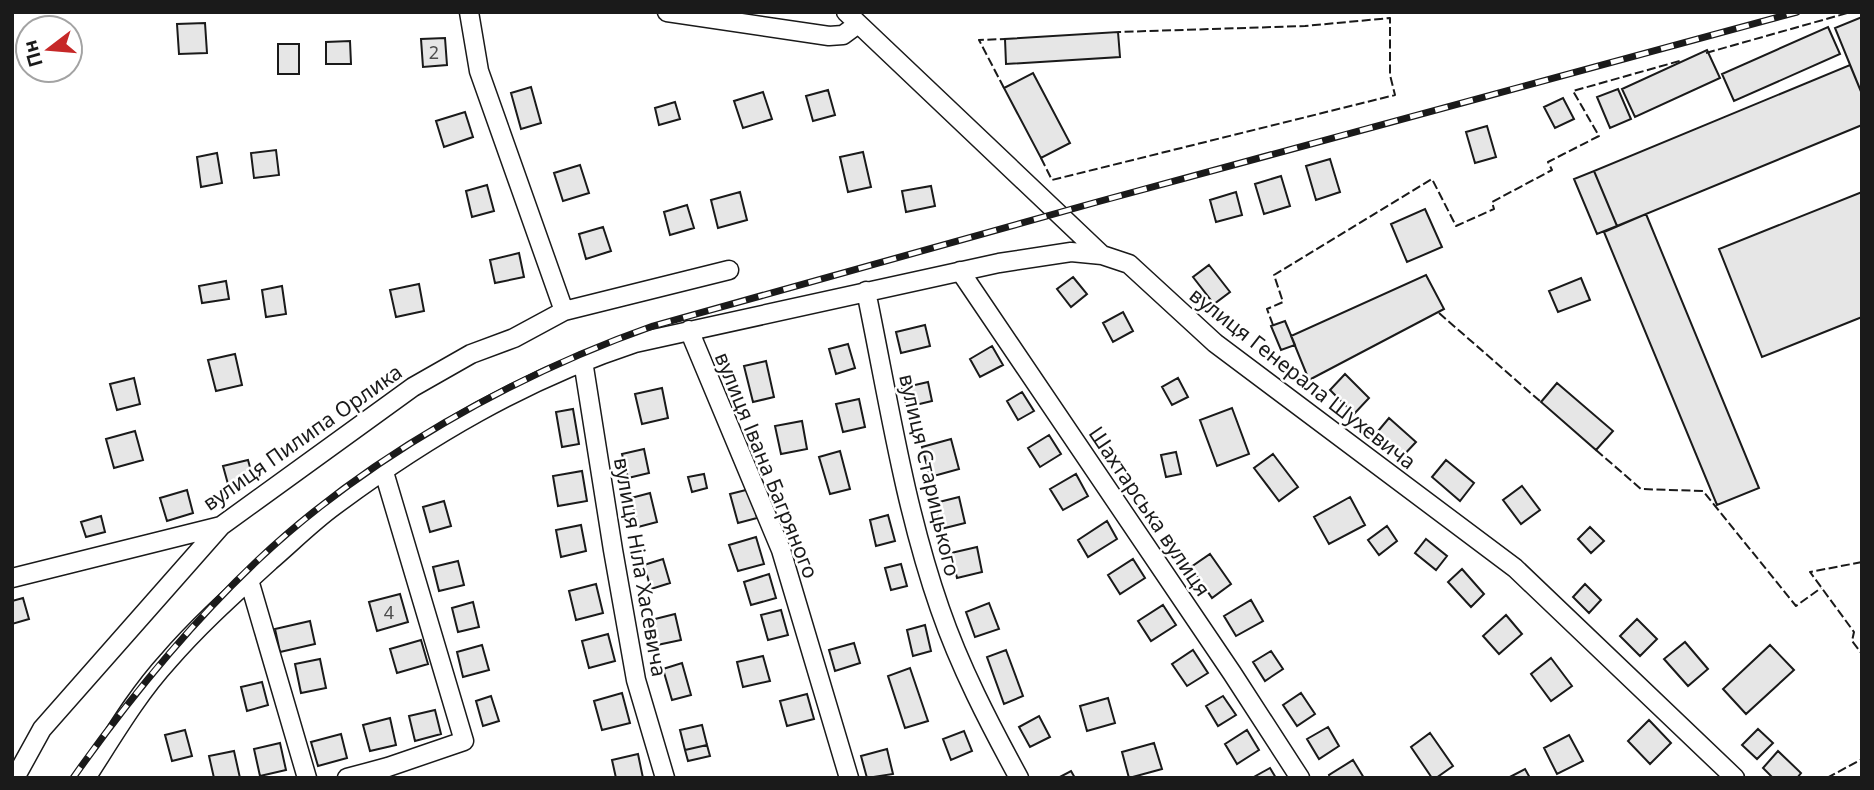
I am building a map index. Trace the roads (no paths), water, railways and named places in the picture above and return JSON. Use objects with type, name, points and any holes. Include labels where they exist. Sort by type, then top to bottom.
[{"type":"street","points":[[469,12],[479,71],[564,311]]},
{"type":"street","points":[[667,12],[829,36],[843,35],[850,16]]},
{"type":"street","name":"вулиця Генерала Шухевича","points":[[850,16],[1102,255],[1129,264],[1215,343],[1515,568],[1735,778]]},
{"type":"street","points":[[86,778],[128,714],[167,662],[249,580],[332,507],[458,423],[514,392],[583,361],[635,343],[689,330],[960,271],[1071,252],[1102,255]]},
{"type":"street","name":"вулиця Пилипа Орлика","points":[[12,578],[222,526],[413,387],[471,354],[514,338],[564,311],[729,270]]},
{"type":"street","name":"Шахтарська вулиця","points":[[960,271],[1217,650],[1300,778]]},
{"type":"street","name":"вулиця Старицького","points":[[866,291],[911,512],[940,609],[985,716],[1019,778]]},
{"type":"street","name":"вулиця Івана Багряного","points":[[689,330],[781,550],[849,778]]},
{"type":"street","name":"вулиця Ніла Хасевича","points":[[583,361],[636,680],[665,778]]},
{"type":"street","points":[[347,778],[464,741],[384,472]]},
{"type":"street","points":[[15,778],[43,729],[222,526]]},
{"type":"street","points":[[249,580],[307,778]]},
{"type":"railway","points":[[73,778],[115,720],[184,637],[232,585],[300,523],[394,454],[444,423],[548,369],[653,326],[1797,12]]}]
